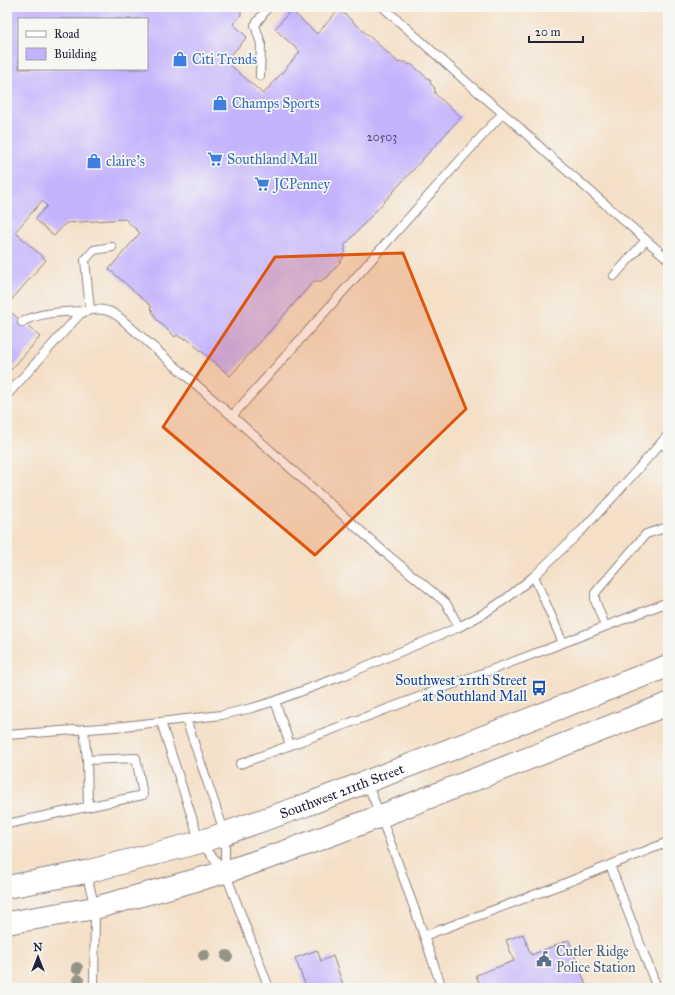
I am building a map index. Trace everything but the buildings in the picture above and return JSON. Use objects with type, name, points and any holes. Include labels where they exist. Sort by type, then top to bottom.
[{"type":"main road","name":"Southwest 211th Street","points":[[7,887],[86,872],[225,834],[306,806],[668,666]]},
{"type":"main road","points":[[7,923],[95,908],[225,872],[282,853],[380,816],[668,704]]},
{"type":"lane","points":[[260,76],[261,44],[255,25],[268,7]]},
{"type":"lane","points":[[383,7],[668,259]]},
{"type":"lane","points":[[232,416],[503,113]]},
{"type":"lane","points":[[614,276],[646,240]]},
{"type":"lane","points":[[87,311],[85,260],[94,250],[112,247]]},
{"type":"lane","points":[[22,322],[30,318],[59,312],[87,311],[96,309],[107,311],[116,315],[232,416],[376,546],[446,603],[459,627]]},
{"type":"lane","points":[[7,395],[80,314],[87,311]]},
{"type":"lane","points":[[7,735],[161,722],[222,715],[252,708],[275,701],[366,666],[459,627],[483,614],[507,598],[534,576],[582,530],[668,435]]},
{"type":"lane","points":[[661,443],[668,449]]},
{"type":"lane","points":[[605,626],[595,600],[595,593],[646,534],[668,527]]},
{"type":"lane","points":[[534,576],[564,643]]},
{"type":"lane","points":[[240,764],[564,643],[668,602]]},
{"type":"lane","points":[[275,701],[290,745]]},
{"type":"lane","points":[[186,719],[225,834],[225,872]]},
{"type":"lane","points":[[161,722],[200,842],[225,872],[269,988]]},
{"type":"lane","points":[[84,729],[87,760],[88,807]]},
{"type":"lane","points":[[7,824],[143,795],[136,758],[87,760]]},
{"type":"lane","points":[[367,782],[442,988]]},
{"type":"lane","points":[[424,936],[563,884],[668,842]]},
{"type":"lane","points":[[610,865],[657,988]]},
{"type":"lane","points":[[86,872],[95,908],[94,988]]},
{"type":"highlighted area","points":[[403,253],[466,409],[315,555],[163,427],[275,257]]},
{"type":"place","name":"Citi Trends","points":[[180,59]]},
{"type":"place","name":"Champs Sports","points":[[220,103]]},
{"type":"place","name":"Southland Mall","points":[[215,159]]},
{"type":"place","name":"claire's","points":[[94,161]]},
{"type":"place","name":"JCPenney","points":[[262,184]]},
{"type":"place","name":"Southwest 211th Street at Southland Mall","points":[[539,688]]},
{"type":"place","name":"Cutler Ridge Police Station","points":[[544,959]]}]
